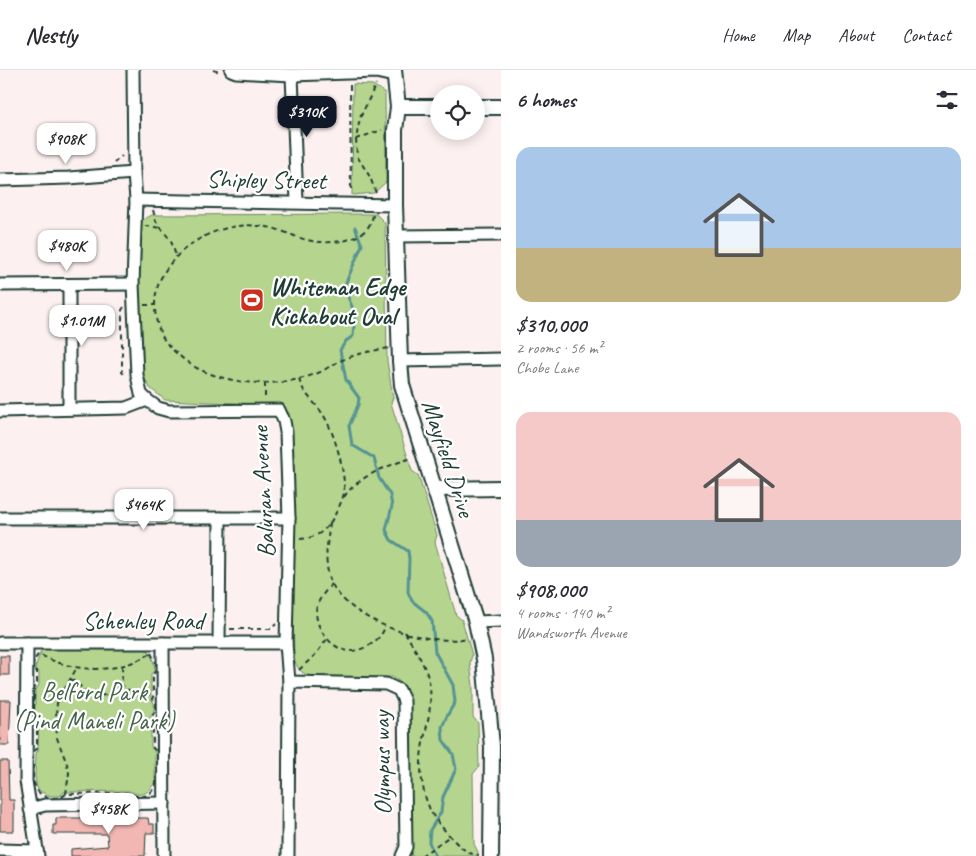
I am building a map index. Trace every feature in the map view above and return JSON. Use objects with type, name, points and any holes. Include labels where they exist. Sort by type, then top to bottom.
[{"type":"street","points":[[0,410],[126,408],[148,400],[141,394],[137,375],[133,284],[136,200],[133,70]]},
{"type":"street","points":[[231,70],[236,72],[292,75],[394,73]]},
{"type":"street","name":"Mayfield Drive","points":[[394,73],[398,107],[395,130],[395,204],[402,385],[408,408],[436,488],[476,622],[484,659],[496,747],[491,856]]},
{"type":"street","points":[[292,75],[297,202]]},
{"type":"street","points":[[398,107],[430,107]]},
{"type":"street","points":[[485,107],[501,107]]},
{"type":"street","points":[[0,180],[69,178],[134,173]]},
{"type":"street","name":"Shipley Street","points":[[136,200],[395,204]]},
{"type":"street","points":[[397,236],[501,235]]},
{"type":"street","points":[[0,285],[133,284]]},
{"type":"street","points":[[69,285],[69,409]]},
{"type":"street","points":[[400,361],[501,359]]},
{"type":"street","name":"Baluran Avenue","points":[[148,400],[158,408],[170,411],[279,410],[284,421],[289,518],[286,643],[289,682],[288,856]]},
{"type":"street","points":[[436,488],[501,488]]},
{"type":"street","points":[[0,518],[289,518]]},
{"type":"street","points":[[219,642],[220,518]]},
{"type":"street","points":[[476,622],[501,621]]},
{"type":"street","name":"Schenley Road","points":[[0,643],[286,643]]},
{"type":"street","points":[[0,850],[37,854],[26,781],[27,643]]},
{"type":"street","points":[[163,643],[164,856]]},
{"type":"street","name":"Olympus way","points":[[289,682],[386,684],[399,690],[404,701],[406,847],[402,856]]},
{"type":"street","points":[[30,808],[45,805],[164,803]]},
{"type":"path","points":[[350,80],[350,203]]},
{"type":"path","points":[[380,83],[376,81],[360,118],[356,139],[357,156],[370,177],[377,195],[383,190]]},
{"type":"path","points":[[356,139],[381,130],[395,130]]},
{"type":"path","points":[[111,175],[111,164],[124,154]]},
{"type":"path","points":[[153,210],[156,221],[171,242],[176,256]]},
{"type":"path","points":[[374,210],[370,226],[362,233],[339,240],[316,242],[269,227],[250,225],[217,231],[198,239],[176,256],[160,280],[154,305],[159,329],[165,342],[184,360],[202,371],[221,377],[265,383],[285,382],[318,373],[346,358],[360,353],[391,348]]},
{"type":"path","points":[[137,226],[162,228]]},
{"type":"path","points":[[138,305],[154,305]]},
{"type":"path","points":[[299,379],[305,394],[323,414],[332,434],[342,472],[343,498]]},
{"type":"path","points":[[265,383],[266,402]]},
{"type":"path","points":[[293,539],[310,538],[317,535],[330,523],[343,498],[352,487],[383,469],[412,458]]},
{"type":"path","points":[[330,523],[326,559],[332,584],[351,606],[360,613],[405,632],[443,639],[459,640],[471,637]]},
{"type":"path","points":[[332,584],[320,598],[316,613],[318,622],[328,639],[340,648],[350,651],[367,646],[380,637],[384,632],[385,625]]},
{"type":"path","points":[[219,625],[226,625],[230,629],[271,629],[277,623]]},
{"type":"path","points":[[405,632],[424,665],[430,688],[430,714],[422,749],[421,772],[424,791],[432,813],[439,824],[469,853],[482,855]]},
{"type":"path","points":[[299,670],[328,639]]},
{"type":"path","points":[[151,653],[156,663],[156,671],[153,674],[153,699],[156,701],[156,712],[153,714],[153,748],[157,752],[157,783],[146,796],[135,796],[127,793],[66,794],[62,797],[45,797],[34,786],[33,752],[37,749],[38,716],[34,712],[34,689],[37,685],[37,671],[33,669],[33,663],[39,654],[51,661],[76,668],[122,666],[151,653]]},
{"type":"path","points":[[70,679],[94,696],[109,693],[120,684],[122,666]]},
{"type":"path","points":[[66,794],[67,764],[57,738],[55,725],[57,703],[76,668]]},
{"type":"path","points":[[120,684],[130,691],[153,695]]},
{"type":"path","points":[[422,856],[450,836]]},
{"type":"green space","points":[[353,84],[373,85],[385,93],[386,182],[374,193],[352,195]]},
{"type":"green space","points":[[376,214],[385,223],[387,361],[393,397],[391,403],[412,471],[418,475],[437,535],[435,542],[456,615],[462,620],[472,655],[470,663],[473,686],[473,717],[478,723],[479,767],[473,774],[474,844],[478,856],[411,856],[410,695],[403,684],[392,677],[310,676],[301,672],[296,665],[294,658],[289,413],[280,405],[165,400],[150,388],[143,375],[137,223],[152,215]]},
{"type":"green space","name":"Belford Park (Pind Maneli Park)","points":[[143,648],[149,651],[155,670],[151,674],[151,698],[154,703],[154,711],[151,715],[151,748],[155,751],[155,781],[153,786],[144,794],[128,791],[64,792],[60,796],[51,796],[41,792],[37,788],[35,777],[39,716],[35,711],[35,691],[39,685],[39,672],[35,668],[41,651],[48,649]]},
{"type":"building","points":[[0,656],[9,656],[9,675],[0,675]]},
{"type":"building","points":[[0,700],[11,700],[9,745],[0,745]]},
{"type":"building","points":[[0,761],[8,761],[9,800],[14,800],[14,831],[0,831]]},
{"type":"building","points":[[56,818],[148,818],[149,824],[154,824],[154,833],[146,833],[145,856],[71,856],[71,849],[108,846],[107,834],[53,834],[53,825],[56,825]]},
{"type":"waterway","points":[[355,227],[362,245],[344,287],[355,314],[353,336],[346,341],[340,350],[346,380],[359,398],[349,426],[352,445],[374,458],[379,478],[390,495],[392,506],[386,530],[391,540],[408,551],[408,592],[412,601],[426,612],[432,621],[435,652],[453,685],[455,702],[442,727],[443,740],[453,754],[456,769],[443,797],[441,812],[430,830],[429,842],[435,856]]},
{"type":"place","name":"Whiteman Edge Kickabout Oval","points":[[252,300]]}]
